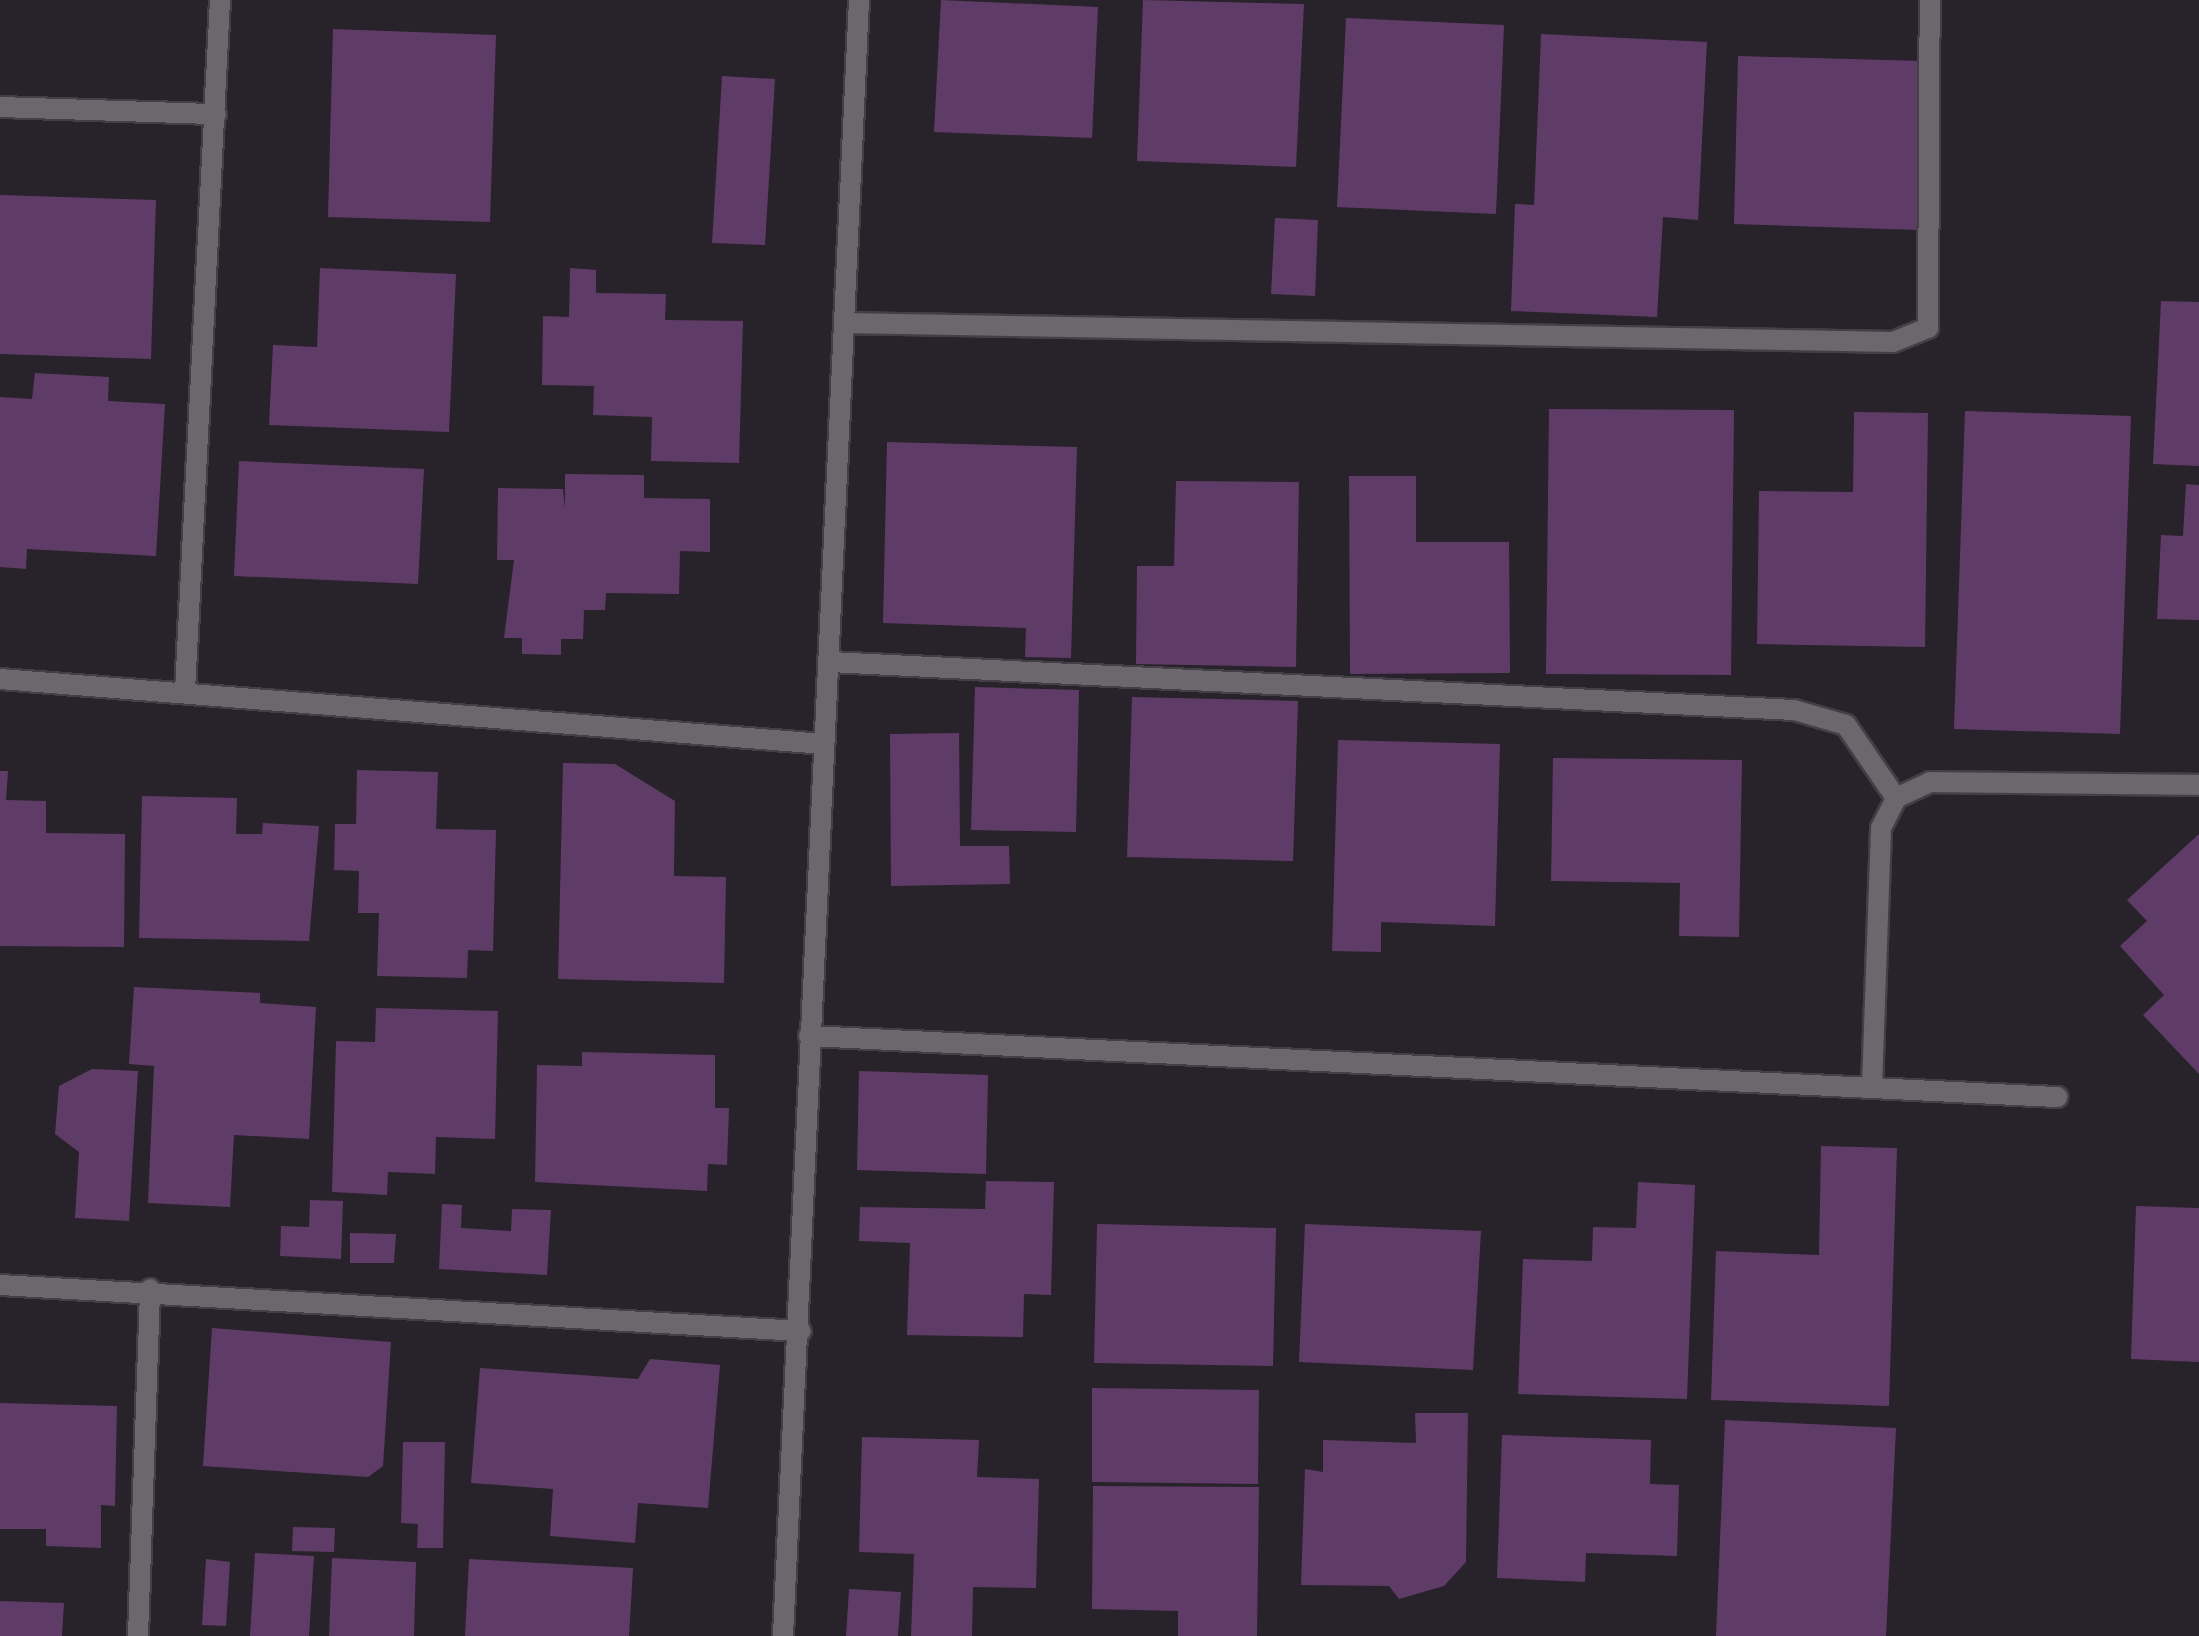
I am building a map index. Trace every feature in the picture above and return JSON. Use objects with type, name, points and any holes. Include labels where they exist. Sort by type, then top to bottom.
[{"type":"street","points":[[186,691],[220,0]]},
{"type":"street","points":[[783,1636],[801,1332],[809,1036],[859,0]]},
{"type":"street","points":[[844,323],[1894,342],[1928,328],[1930,0]]},
{"type":"street","points":[[0,108],[216,114]]},
{"type":"street","points":[[830,662],[1794,710],[1846,726],[1896,798]]},
{"type":"street","points":[[0,680],[186,691],[824,744]]},
{"type":"street","points":[[1872,1087],[1880,828],[1896,798],[1930,782],[2199,785]]},
{"type":"street","points":[[809,1036],[2058,1097]]},
{"type":"street","points":[[0,1285],[150,1289],[801,1332]]},
{"type":"street","points":[[138,1636],[150,1289]]},
{"type":"building","points":[[941,0],[1098,7],[1092,138],[934,132]]},
{"type":"building","points":[[1143,0],[1304,4],[1296,167],[1137,161]]},
{"type":"building","points":[[1346,18],[1504,25],[1496,214],[1337,207]]},
{"type":"building","points":[[333,29],[496,35],[490,222],[328,217]]},
{"type":"building","points":[[1541,34],[1707,42],[1698,220],[1663,217],[1657,317],[1511,311],[1515,204],[1534,205]]},
{"type":"building","points":[[1738,56],[1924,61],[1918,230],[1734,224]]},
{"type":"building","points":[[722,76],[775,79],[765,245],[712,243]]},
{"type":"building","points":[[0,195],[156,200],[151,359],[0,354]]},
{"type":"building","points":[[1275,218],[1318,220],[1315,296],[1271,294]]},
{"type":"building","points":[[320,268],[456,274],[449,432],[269,425],[273,345],[317,347]]},
{"type":"building","points":[[570,268],[596,270],[596,293],[666,294],[665,320],[743,321],[739,463],[651,461],[652,417],[593,415],[594,386],[542,385],[543,316],[569,317]]},
{"type":"building","points":[[2161,301],[2199,302],[2199,466],[2153,464]]},
{"type":"building","points":[[35,373],[109,377],[108,401],[165,404],[156,556],[27,549],[26,569],[0,567],[0,397],[32,399]]},
{"type":"building","points":[[1549,409],[1734,410],[1731,675],[1546,674]]},
{"type":"building","points":[[1965,411],[2131,416],[2120,734],[1954,729]]},
{"type":"building","points":[[1854,412],[1928,413],[1925,647],[1757,644],[1759,491],[1853,492]]},
{"type":"building","points":[[887,442],[1077,447],[1071,658],[1025,657],[1026,628],[883,623]]},
{"type":"building","points":[[239,461],[424,469],[418,584],[234,576]]},
{"type":"building","points":[[565,474],[644,475],[644,498],[710,499],[710,552],[680,551],[679,594],[606,593],[605,610],[584,610],[583,639],[561,639],[561,655],[522,654],[522,638],[504,638],[514,560],[497,560],[498,488],[563,489],[565,509]]},
{"type":"building","points":[[1349,476],[1416,476],[1416,542],[1509,542],[1510,673],[1350,674]]},
{"type":"building","points":[[1176,481],[1299,482],[1296,667],[1136,664],[1137,566],[1174,566]]},
{"type":"building","points":[[2186,484],[2199,485],[2199,620],[2157,619],[2161,535],[2183,536]]},
{"type":"building","points":[[975,687],[1079,690],[1076,832],[971,830]]},
{"type":"building","points":[[1132,697],[1298,701],[1293,861],[1127,857]]},
{"type":"building","points":[[959,733],[960,846],[1009,846],[1010,884],[891,886],[890,734]]},
{"type":"building","points":[[1338,740],[1500,744],[1495,926],[1381,922],[1381,952],[1332,951]]},
{"type":"building","points":[[1553,758],[1742,760],[1739,937],[1679,936],[1680,883],[1551,881]]},
{"type":"building","points":[[563,763],[615,764],[675,801],[674,876],[726,877],[724,983],[558,979]]},
{"type":"building","points":[[357,770],[438,772],[436,829],[496,830],[493,951],[468,950],[467,978],[377,976],[379,913],[358,913],[359,871],[334,870],[335,824],[356,824]]},
{"type":"building","points":[[0,771],[8,771],[6,800],[46,801],[46,833],[125,834],[124,947],[0,946]]},
{"type":"building","points":[[142,796],[237,798],[236,834],[262,834],[263,823],[319,826],[309,941],[139,938]]},
{"type":"building","points":[[2199,834],[2199,1074],[2143,1015],[2164,995],[2120,946],[2147,921],[2127,900]]},
{"type":"building","points":[[134,987],[260,993],[260,1003],[316,1007],[309,1139],[234,1135],[230,1207],[148,1203],[154,1066],[129,1064]]},
{"type":"building","points":[[376,1008],[498,1011],[495,1139],[436,1137],[435,1174],[388,1172],[387,1195],[332,1192],[336,1041],[375,1042]]},
{"type":"building","points":[[582,1052],[715,1055],[715,1108],[729,1108],[727,1165],[708,1164],[707,1191],[535,1182],[537,1065],[582,1066]]},
{"type":"building","points":[[92,1069],[138,1071],[129,1221],[75,1218],[79,1152],[55,1134],[59,1086]]},
{"type":"building","points":[[859,1071],[988,1075],[986,1174],[857,1170]]},
{"type":"building","points":[[1821,1146],[1897,1148],[1889,1406],[1711,1400],[1716,1251],[1819,1255]]},
{"type":"building","points":[[986,1181],[1054,1182],[1051,1295],[1024,1294],[1023,1337],[907,1335],[910,1243],[859,1241],[860,1207],[985,1209]]},
{"type":"building","points":[[1638,1182],[1695,1185],[1687,1399],[1518,1394],[1523,1259],[1592,1261],[1593,1227],[1636,1228]]},
{"type":"building","points":[[310,1200],[343,1201],[341,1259],[280,1256],[281,1226],[309,1227]]},
{"type":"building","points":[[442,1204],[462,1205],[461,1228],[511,1231],[512,1209],[551,1210],[547,1275],[439,1269]]},
{"type":"building","points":[[2136,1206],[2199,1208],[2199,1362],[2131,1359]]},
{"type":"building","points":[[1097,1224],[1276,1228],[1273,1366],[1094,1363]]},
{"type":"building","points":[[1305,1224],[1481,1231],[1473,1370],[1299,1362]]},
{"type":"building","points":[[350,1233],[396,1234],[394,1263],[350,1263]]},
{"type":"building","points":[[212,1328],[391,1342],[383,1466],[368,1477],[203,1466]]},
{"type":"building","points":[[650,1359],[720,1365],[708,1508],[638,1503],[635,1543],[550,1536],[553,1489],[471,1483],[480,1368],[638,1379]]},
{"type":"building","points":[[1092,1388],[1259,1390],[1258,1484],[1092,1482]]},
{"type":"building","points":[[0,1403],[117,1406],[115,1506],[101,1505],[101,1548],[46,1546],[46,1529],[0,1529]]},
{"type":"building","points":[[1415,1413],[1468,1413],[1466,1562],[1444,1586],[1399,1599],[1389,1586],[1301,1585],[1305,1469],[1323,1472],[1323,1440],[1416,1443]]},
{"type":"building","points":[[1725,1420],[1896,1428],[1886,1636],[1716,1636]]},
{"type":"building","points":[[1502,1435],[1651,1440],[1650,1484],[1679,1485],[1677,1556],[1586,1553],[1585,1582],[1497,1578]]},
{"type":"building","points":[[862,1437],[979,1440],[977,1477],[1039,1479],[1036,1588],[973,1587],[972,1636],[911,1636],[914,1554],[859,1552]]},
{"type":"building","points":[[403,1442],[445,1442],[443,1548],[417,1548],[418,1524],[401,1523]]},
{"type":"building","points":[[1093,1486],[1259,1487],[1257,1636],[1178,1636],[1178,1611],[1092,1609]]},
{"type":"building","points":[[293,1527],[335,1528],[334,1552],[292,1551]]},
{"type":"building","points":[[255,1553],[314,1556],[309,1636],[250,1636]]},
{"type":"building","points":[[332,1558],[416,1562],[414,1636],[329,1636]]},
{"type":"building","points":[[206,1559],[230,1562],[226,1626],[202,1625]]},
{"type":"building","points":[[469,1559],[633,1568],[629,1636],[465,1636]]},
{"type":"building","points":[[849,1589],[901,1592],[898,1636],[846,1636]]},
{"type":"building","points":[[0,1601],[64,1603],[62,1636],[0,1636]]}]
